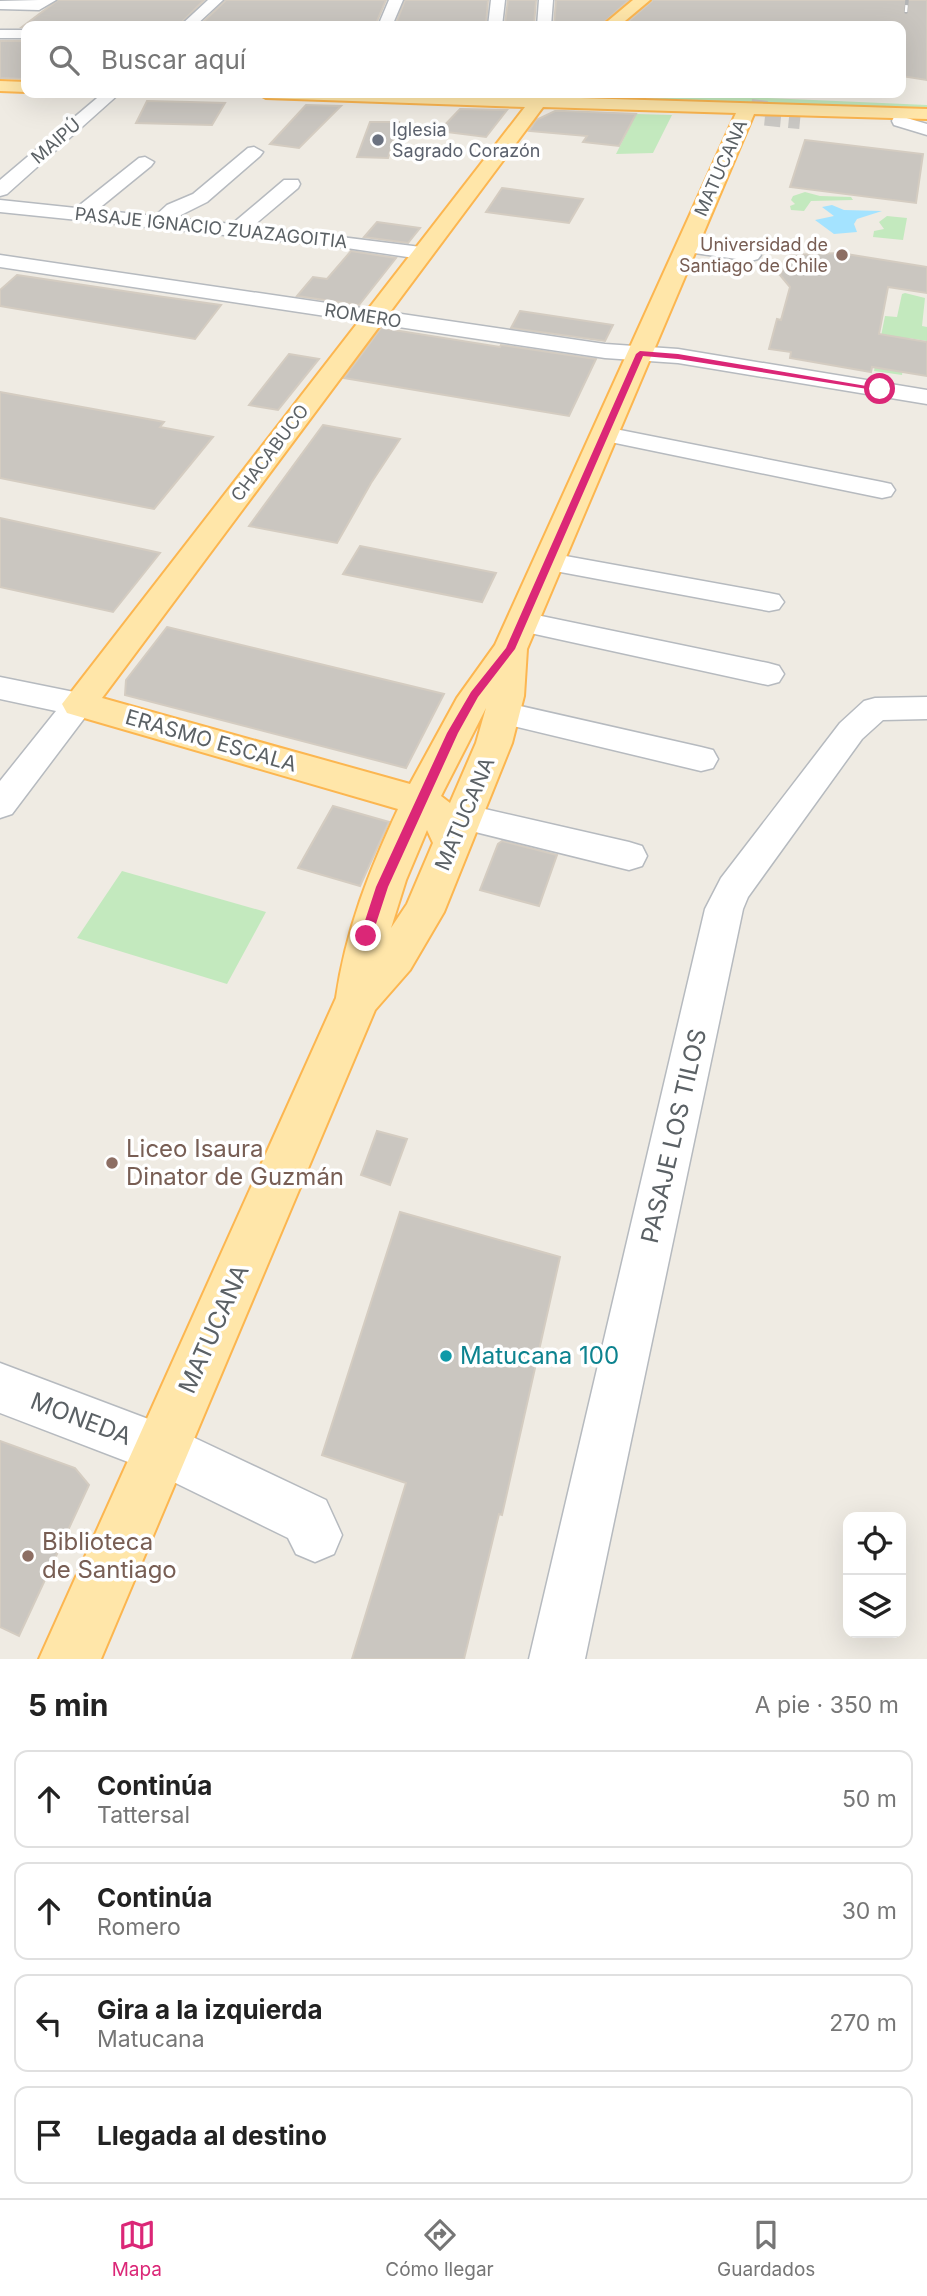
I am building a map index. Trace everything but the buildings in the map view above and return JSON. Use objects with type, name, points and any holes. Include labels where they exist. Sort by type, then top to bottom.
[{"type":"main road","points":[[616,21],[642,0]]},
{"type":"main road","points":[[0,86],[21,87]]},
{"type":"main road","name":"CHACABUCO","points":[[79,704],[421,253],[528,118],[539,98]]},
{"type":"main road","points":[[592,98],[927,100]]},
{"type":"main road","points":[[749,101],[805,111],[927,122]]},
{"type":"main road","name":"MATUCANA","points":[[358,998],[364,946],[373,911],[463,714],[516,636],[749,101]]},
{"type":"main road","points":[[805,111],[927,114]]},
{"type":"main road","name":"MATUCANA","points":[[70,1659],[358,998],[411,935],[458,830],[503,713],[516,636]]},
{"type":"main road","name":"ERASMO ESCALA","points":[[79,704],[421,801]]},
{"type":"main road","points":[[421,801],[458,830]]},
{"type":"street","points":[[1,2],[39,6],[49,0]]},
{"type":"street","points":[[193,21],[216,0]]},
{"type":"street","points":[[387,21],[396,0]]},
{"type":"street","points":[[496,21],[499,0]]},
{"type":"street","points":[[544,21],[546,0]]},
{"type":"street","points":[[0,34],[21,34]]},
{"type":"street","name":"MAIPÚ","points":[[0,190],[106,98]]},
{"type":"street","points":[[900,121],[927,131]]},
{"type":"street","points":[[160,222],[174,209],[200,198],[254,152]]},
{"type":"street","points":[[87,209],[77,200],[100,182],[121,182],[145,162]]},
{"type":"street","points":[[237,230],[291,184]]},
{"type":"street","name":"PASAJE IGNACIO ZUAZAGOITIA","points":[[0,206],[87,209],[160,222],[340,241],[421,253]]},
{"type":"street","points":[[254,216],[322,226]]},
{"type":"street","points":[[0,243],[36,248]]},
{"type":"street","points":[[687,247],[751,255]]},
{"type":"street","points":[[89,274],[117,258]]},
{"type":"street","name":"ROMERO","points":[[0,261],[605,351],[727,364],[927,397]]},
{"type":"street","points":[[605,434],[882,490]]},
{"type":"street","points":[[549,562],[769,602]]},
{"type":"street","points":[[516,636],[768,674]]},
{"type":"street","name":"ERASMO ESCALA","points":[[0,688],[79,704]]},
{"type":"street","name":"CHACABUCO","points":[[0,806],[79,704]]},
{"type":"street","name":"PASAJE LOS TILOS","points":[[557,1659],[724,909],[734,888],[851,731],[875,709],[927,708]]},
{"type":"street","points":[[503,713],[701,759]]},
{"type":"street","points":[[458,830],[629,856]]},
{"type":"street","name":"MONEDA","points":[[0,1388],[162,1449],[307,1519],[315,1535]]},
{"type":"green space","points":[[639,98],[766,98],[927,105],[927,109]]},
{"type":"green space","points":[[636,114],[672,115],[653,153],[616,154]]},
{"type":"green space","points":[[805,192],[820,196],[851,197],[853,200],[811,201],[804,211],[791,210],[790,206],[795,204],[791,200],[793,196]]},
{"type":"green space","points":[[887,216],[907,218],[903,240],[873,237],[874,231],[884,229],[879,222]]},
{"type":"green space","points":[[902,294],[925,298],[922,326],[927,327],[927,341],[908,338],[902,375],[874,371],[885,316],[897,317]]},
{"type":"green space","points":[[122,871],[266,912],[227,984],[77,938]]},
{"type":"water","points":[[832,205],[844,210],[882,211],[857,219],[854,224],[857,232],[834,234],[815,220],[834,216],[822,207]]},
{"type":"tunnel","points":[[760,100],[758,117],[800,121]]},
{"type":"railway","points":[[906,12],[907,0]]},
{"type":"place","name":"Iglesia Sagrado Corazón","points":[[378,140]]},
{"type":"place","name":"Universidad de Santiago de Chile","points":[[842,255]]},
{"type":"place","name":"Liceo Isaura Dinator de Guzmán","points":[[112,1163]]},
{"type":"place","name":"Matucana 100","points":[[446,1356]]},
{"type":"place","name":"Biblioteca de Santiago","points":[[28,1556]]},
{"type":"route","points":[[366,936],[382,887],[452,733],[491,671],[510,649],[640,354],[678,356],[880,389]]}]
